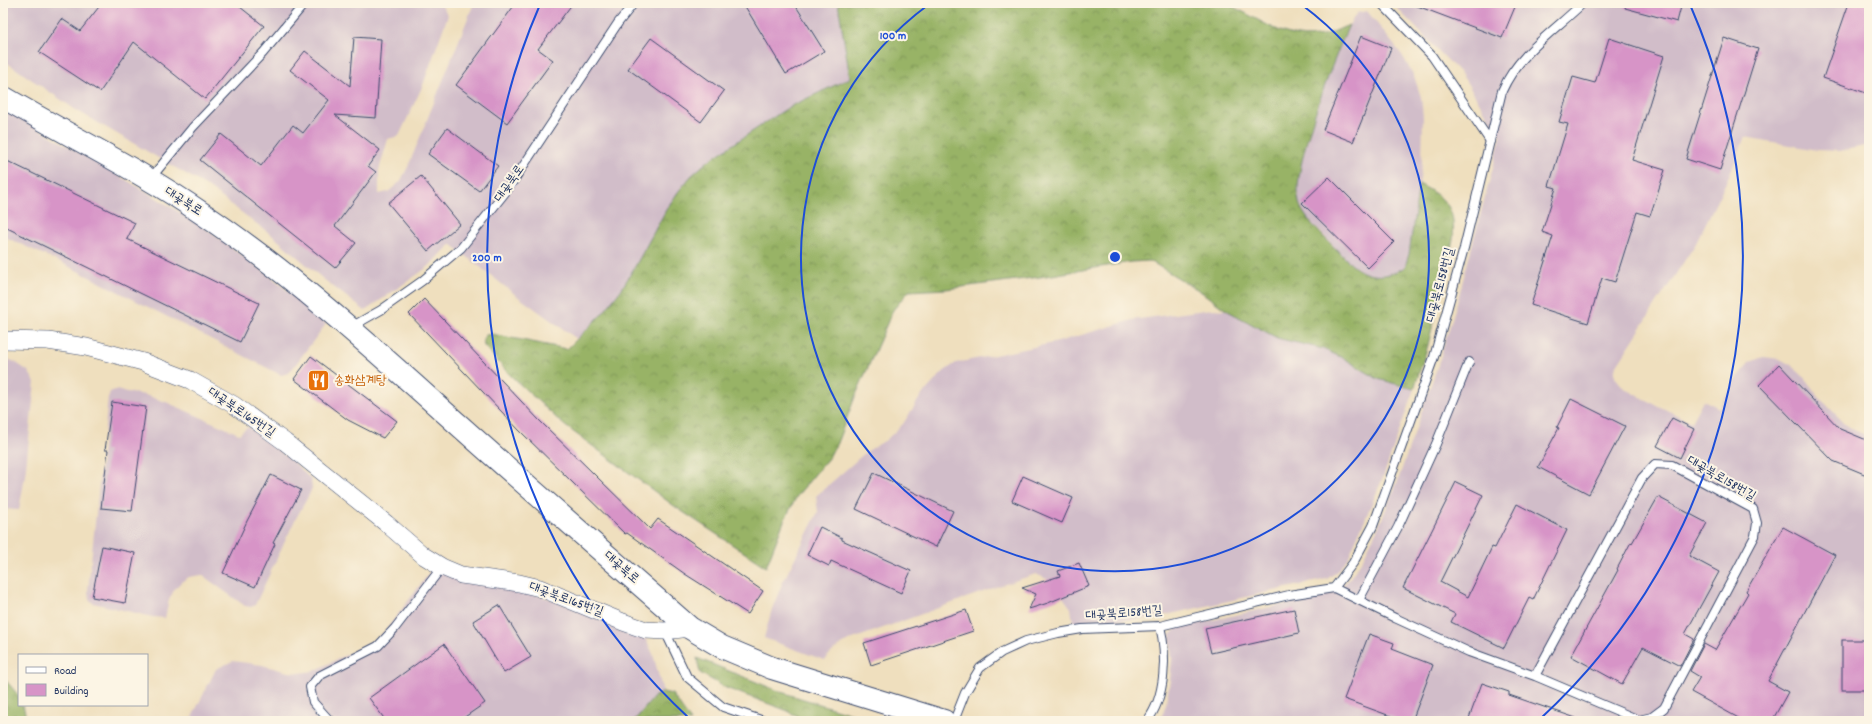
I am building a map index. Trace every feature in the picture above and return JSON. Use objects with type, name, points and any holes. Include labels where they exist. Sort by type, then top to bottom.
[{"type":"street","name":"대곶북로","points":[[3,97],[149,181],[203,214],[280,271],[349,328],[690,628],[722,646],[772,668],[944,721]]},
{"type":"street","name":"대곶북로165번길","points":[[3,340],[48,341],[86,347],[143,362],[190,380],[234,405],[285,442],[387,524],[424,556],[442,567],[468,577],[540,588],[646,630],[665,631],[690,628]]},
{"type":"lane","points":[[149,181],[193,126],[263,53],[305,3]]},
{"type":"lane","name":"대곶북로","points":[[349,328],[381,310],[422,281],[461,248],[508,189],[618,23],[634,3]]},
{"type":"lane","points":[[1381,3],[1432,56],[1490,141]]},
{"type":"lane","name":"대곶북로158번길","points":[[1334,588],[1353,563],[1373,526],[1426,379],[1464,248],[1502,92],[1509,76],[1521,60],[1583,3]]},
{"type":"lane","points":[[1359,600],[1398,527],[1436,444],[1469,362]]},
{"type":"lane","name":"대곶북로158번길","points":[[954,721],[965,693],[980,668],[1002,652],[1026,641],[1082,629],[1160,626],[1289,595],[1334,588],[1469,652],[1535,676],[1639,720],[1652,718],[1664,708],[1755,536],[1757,523],[1753,509],[1672,465],[1655,464],[1642,478],[1535,676]]},
{"type":"lane","points":[[330,721],[313,702],[310,687],[319,676],[378,646],[395,628],[442,567]]},
{"type":"lane","points":[[1146,721],[1152,714],[1163,681],[1164,642],[1160,626]]},
{"type":"lane","points":[[665,631],[688,677],[723,707],[764,721]]},
{"type":"shaded area","points":[[3,3],[440,3],[448,15],[423,85],[399,136],[388,139],[379,170],[379,194],[388,192],[400,182],[408,167],[474,3],[838,3],[850,78],[789,107],[708,161],[621,290],[603,313],[577,339],[517,296],[451,244],[428,267],[365,311],[322,278],[273,236],[205,185],[76,110],[3,60]]},
{"type":"shaded area","points":[[1392,3],[1869,3],[1869,145],[1840,151],[1817,150],[1745,137],[1728,178],[1696,243],[1615,368],[1615,377],[1623,387],[1691,422],[1703,400],[1719,408],[1738,376],[1750,362],[1763,357],[1780,359],[1791,365],[1803,376],[1819,397],[1845,424],[1869,437],[1869,721],[1160,721],[1166,704],[1170,680],[1172,659],[1170,635],[1177,628],[1330,594],[1341,588],[1349,579],[1361,562],[1379,526],[1397,483],[1440,359],[1458,299],[1501,137],[1462,75]]},
{"type":"shaded area","points":[[1367,11],[1402,55],[1414,76],[1421,97],[1423,117],[1422,164],[1409,255],[1405,267],[1396,273],[1382,277],[1365,273],[1351,264],[1306,217],[1299,202],[1298,185],[1301,166],[1314,117],[1338,50],[1349,25],[1357,13]]},
{"type":"shaded area","points":[[3,108],[150,194],[203,227],[266,273],[326,324],[289,373],[281,375],[62,263],[3,236]]},
{"type":"shaded area","points":[[1212,309],[1226,310],[1277,338],[1323,349],[1345,359],[1378,379],[1414,389],[1382,480],[1349,556],[1338,571],[1327,579],[1157,617],[1073,623],[1071,608],[1051,581],[1036,574],[850,640],[835,649],[824,660],[764,638],[772,609],[782,584],[818,512],[816,496],[866,452],[886,440],[903,424],[921,396],[943,372],[956,363],[1058,342],[1132,320]]},
{"type":"shaded area","points":[[3,357],[15,362],[28,371],[35,382],[25,476],[19,510],[3,509]]},
{"type":"shaded area","points":[[115,390],[145,395],[166,402],[239,434],[248,427],[296,464],[311,480],[312,488],[309,495],[295,520],[255,605],[251,607],[245,606],[202,575],[189,577],[181,582],[174,590],[169,600],[165,618],[153,617],[93,603],[89,599],[88,591],[108,398],[110,392]]},
{"type":"shaded area","points":[[433,568],[555,600],[646,639],[653,654],[663,692],[655,696],[634,721],[190,721],[216,669],[233,661],[300,673],[314,671],[374,641],[385,631]]},
{"type":"green space","points":[[838,3],[1223,3],[1268,26],[1292,35],[1304,37],[1321,35],[1333,32],[1349,25],[1324,87],[1307,141],[1298,187],[1299,203],[1313,226],[1354,267],[1368,274],[1375,275],[1390,274],[1405,267],[1409,254],[1419,184],[1437,195],[1448,206],[1453,220],[1453,240],[1428,345],[1414,389],[1378,379],[1345,359],[1323,349],[1277,338],[1226,310],[1200,291],[1150,261],[1131,262],[1040,277],[946,289],[909,291],[893,310],[855,397],[837,443],[829,457],[797,496],[784,521],[766,567],[677,508],[564,425],[510,375],[484,346],[483,339],[486,335],[492,334],[567,349],[603,313],[621,290],[666,210],[691,176],[708,161],[789,107],[850,78]]},
{"type":"green space","points":[[697,658],[781,692],[874,721],[805,721],[788,711],[726,688],[700,673]]},
{"type":"green space","points":[[3,677],[18,695],[18,706],[23,706],[27,721],[3,721]]},
{"type":"green space","points":[[663,692],[672,694],[691,721],[634,721],[655,696]]},
{"type":"building","points":[[102,3],[235,3],[264,26],[205,99],[134,42],[100,92],[39,52],[62,19],[80,31]]},
{"type":"building","points":[[516,3],[573,3],[538,49],[553,60],[507,123],[456,85]]},
{"type":"building","points":[[743,3],[794,3],[824,51],[786,74]]},
{"type":"building","points":[[1506,3],[1515,7],[1502,38],[1412,4]]},
{"type":"building","points":[[1626,3],[1682,3],[1677,22],[1625,8]]},
{"type":"building","points":[[1849,3],[1869,3],[1869,94],[1823,78]]},
{"type":"building","points":[[1361,36],[1391,48],[1353,142],[1323,130]]},
{"type":"building","points":[[354,37],[381,39],[376,118],[335,115],[380,150],[368,166],[376,172],[335,226],[356,243],[335,268],[200,160],[221,134],[261,166],[293,125],[303,133],[329,100],[290,70],[305,51],[350,86]]},
{"type":"building","points":[[651,38],[724,91],[701,122],[628,69]]},
{"type":"building","points":[[1609,38],[1664,56],[1632,160],[1665,170],[1650,216],[1637,212],[1615,282],[1602,278],[1588,323],[1531,305],[1553,236],[1542,232],[1556,188],[1549,186],[1568,124],[1559,122],[1573,77],[1595,83]]},
{"type":"building","points":[[1724,38],[1758,49],[1720,170],[1686,159]]},
{"type":"building","points":[[447,128],[498,166],[479,191],[428,154]]},
{"type":"building","points":[[3,159],[135,223],[127,239],[259,303],[240,342],[3,226]]},
{"type":"building","points":[[421,176],[460,224],[428,251],[388,203]]},
{"type":"building","points":[[1329,177],[1394,242],[1368,268],[1302,203]]},
{"type":"building","points":[[424,299],[540,421],[650,529],[658,519],[763,591],[748,614],[685,574],[627,533],[625,534],[519,430],[409,314]]},
{"type":"building","points":[[311,356],[397,421],[383,438],[348,420],[294,379]]},
{"type":"building","points":[[1779,364],[1840,429],[1869,441],[1869,476],[1833,461],[1759,385]]},
{"type":"building","points":[[1571,399],[1625,426],[1589,494],[1538,467],[1559,428],[1557,427]]},
{"type":"building","points":[[112,402],[146,407],[132,511],[101,508],[108,450],[105,450]]},
{"type":"building","points":[[1672,418],[1694,429],[1680,458],[1657,446]]},
{"type":"building","points":[[874,473],[953,511],[936,547],[856,509]]},
{"type":"building","points":[[271,475],[301,490],[273,543],[275,544],[255,587],[223,573],[247,521]]},
{"type":"building","points":[[1023,476],[1073,498],[1062,523],[1012,501]]},
{"type":"building","points":[[1456,482],[1483,495],[1440,582],[1468,597],[1492,547],[1495,548],[1517,504],[1567,530],[1533,600],[1529,598],[1504,648],[1451,622],[1455,614],[1403,588]]},
{"type":"building","points":[[1658,497],[1707,523],[1689,556],[1719,572],[1685,634],[1694,639],[1680,666],[1643,647],[1622,684],[1571,656],[1618,570],[1617,569],[1631,542],[1632,543]]},
{"type":"building","points":[[820,527],[842,538],[842,540],[911,571],[901,593],[831,561],[829,566],[807,555]]},
{"type":"building","points":[[1783,527],[1835,555],[1768,681],[1788,692],[1772,721],[1744,721],[1691,692],[1700,677],[1690,671],[1704,644],[1715,650],[1748,593],[1746,591]]},
{"type":"building","points":[[102,546],[135,553],[125,603],[92,597]]},
{"type":"building","points":[[1079,563],[1089,586],[1029,609],[1036,594],[1022,588],[1060,576],[1058,571]]},
{"type":"building","points":[[499,605],[531,657],[504,673],[473,621]]},
{"type":"building","points":[[1294,609],[1299,633],[1211,653],[1205,628]]},
{"type":"building","points":[[966,610],[973,631],[871,665],[864,643]]},
{"type":"building","points":[[1369,634],[1394,643],[1392,649],[1433,665],[1412,721],[1404,721],[1344,699]]},
{"type":"building","points":[[1842,640],[1869,640],[1869,690],[1842,690]]},
{"type":"building","points":[[444,644],[485,703],[459,721],[386,721],[369,698]]},
{"type":"building","points":[[1482,683],[1509,692],[1509,695],[1576,718],[1576,721],[1468,721]]},
{"type":"place","name":"송화삼계탕","points":[[319,381]]}]
